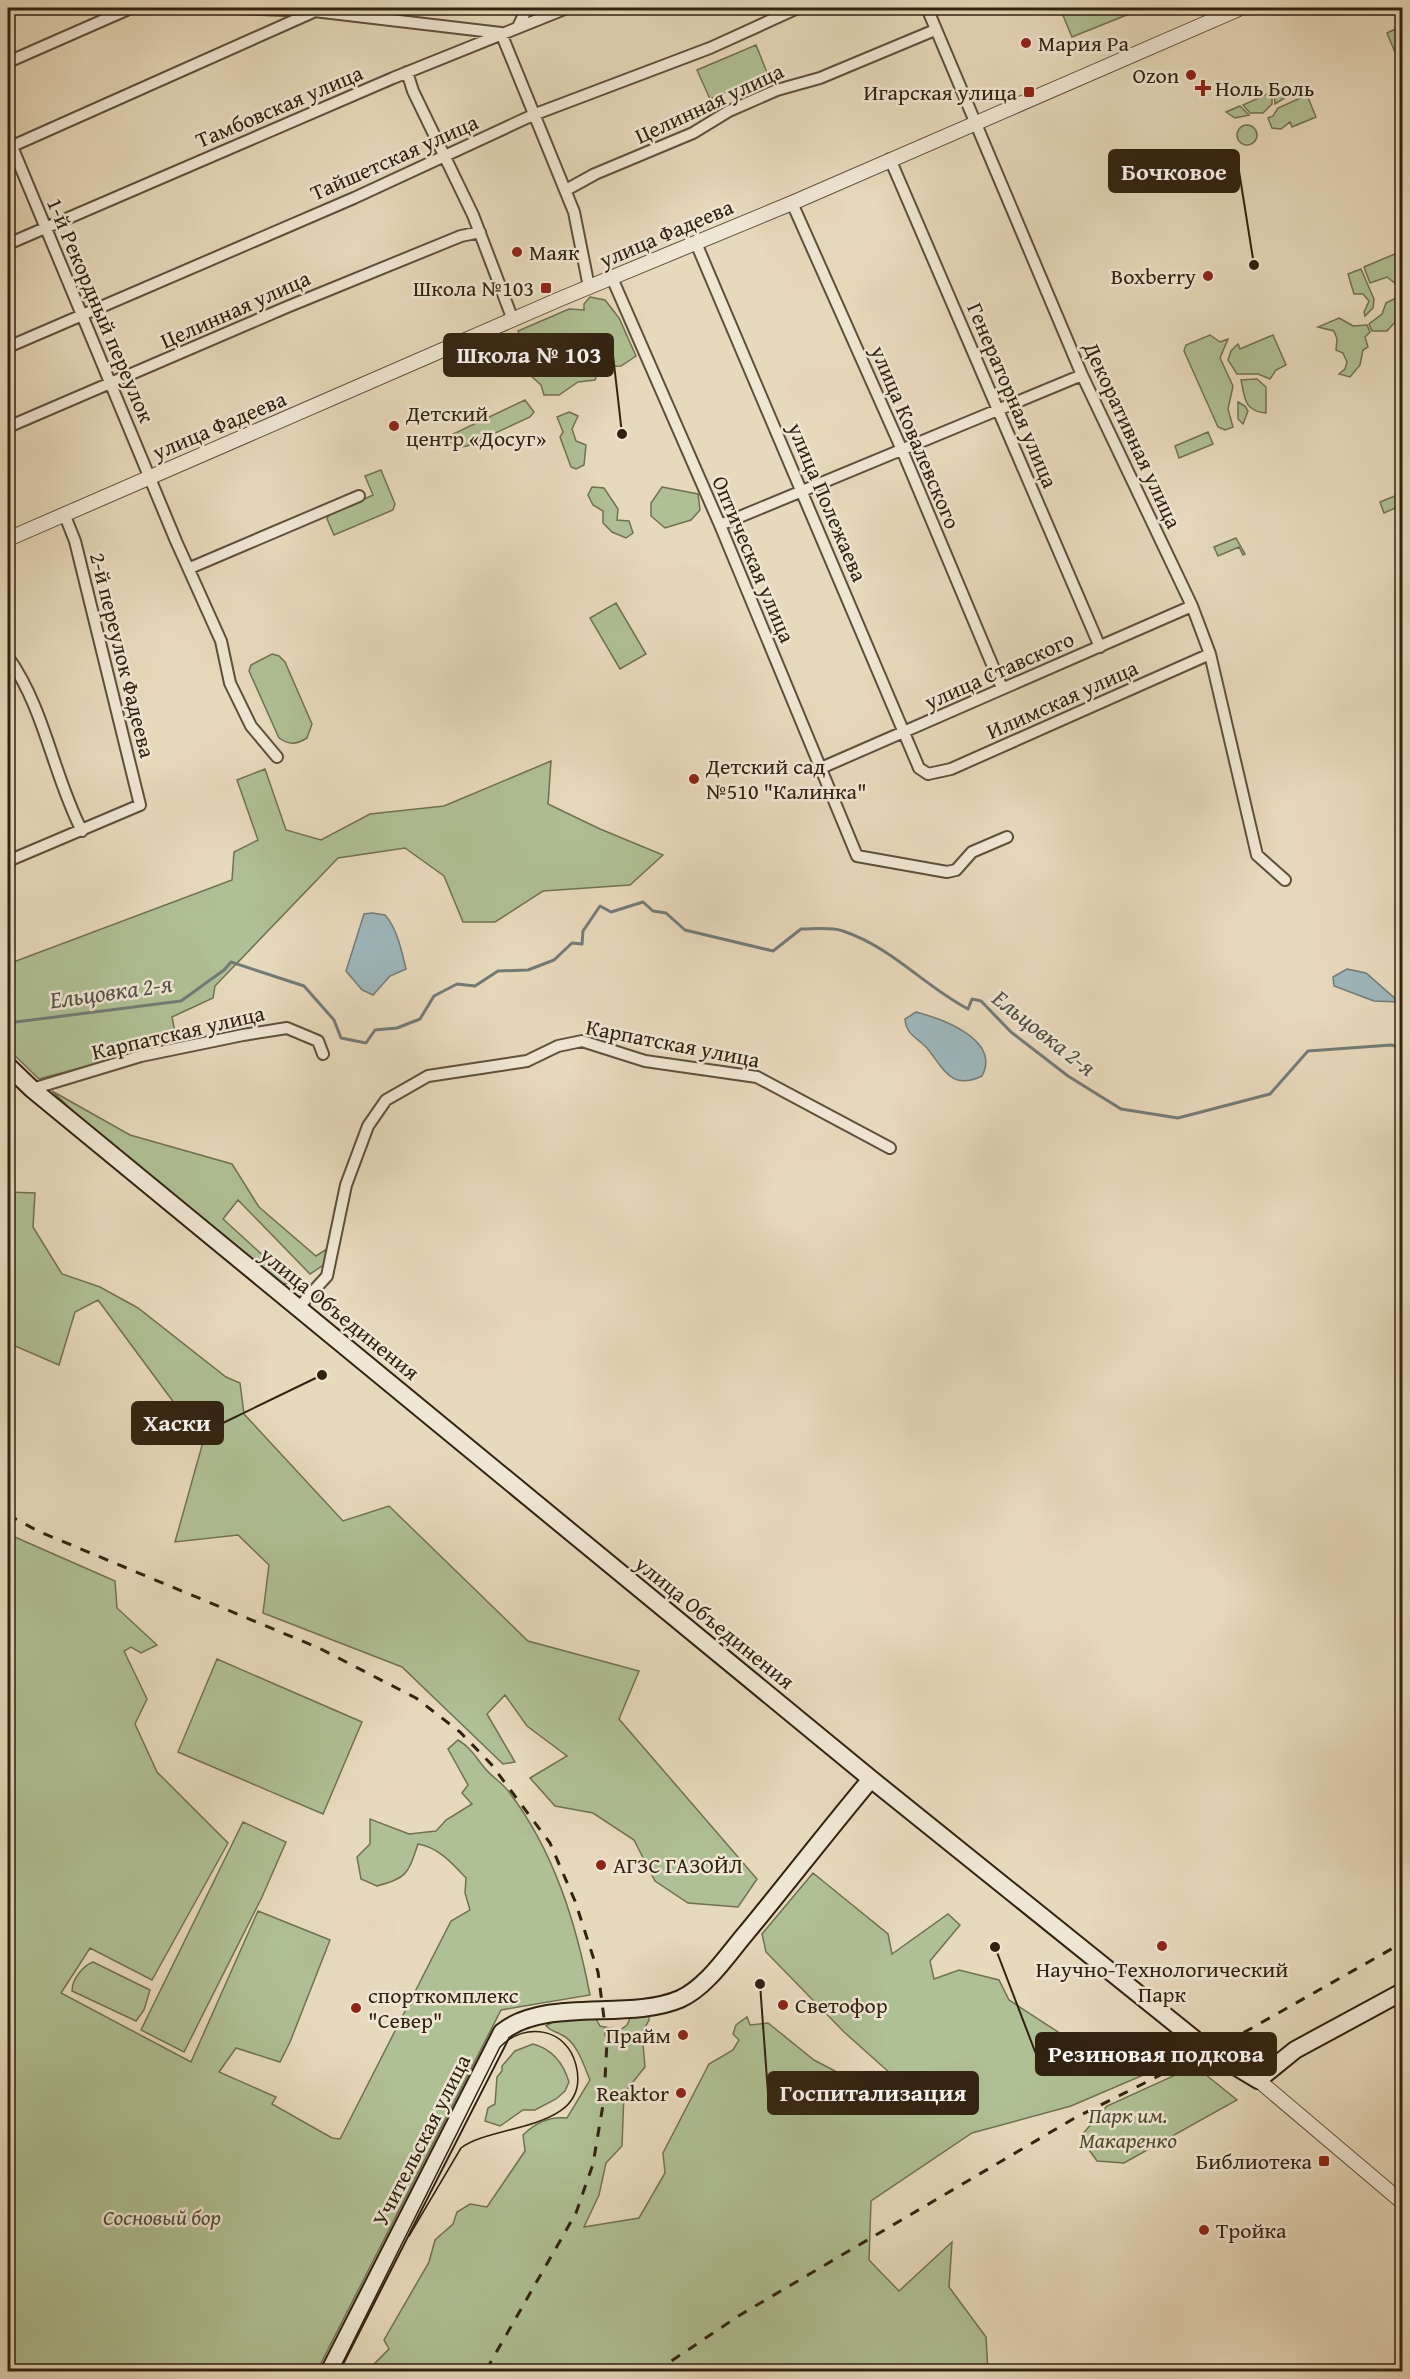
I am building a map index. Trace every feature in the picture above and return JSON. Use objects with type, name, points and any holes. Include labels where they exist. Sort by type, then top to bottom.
[{"type":"main road","name":"улица Объединения","points":[[8,1066],[32,1089],[871,1779],[1179,2028],[1258,2080]]},
{"type":"main road","name":"Учительская улица","points":[[329,2372],[502,2032],[524,2018],[657,2005],[681,1999],[694,1990],[733,1948],[871,1779]]},
{"type":"main road","points":[[1258,2080],[1295,2050],[1402,1992]]},
{"type":"street","points":[[8,62],[131,8]]},
{"type":"street","points":[[235,8],[314,11],[501,33],[574,212],[589,287]]},
{"type":"street","points":[[518,27],[527,8]]},
{"type":"street","name":"Тамбовская улица","points":[[8,244],[407,72],[567,8]]},
{"type":"street","name":"Тайшетская улица","points":[[8,347],[445,157],[534,115],[699,52],[798,8]]},
{"type":"street","name":"Декоративная улица","points":[[927,8],[1082,375],[1192,606],[1210,654],[1257,855],[1285,880]]},
{"type":"street","name":"улица Фадеева","points":[[8,539],[1241,8]]},
{"type":"street","points":[[9,144],[314,11]]},
{"type":"street","name":"Целинная улица","points":[[566,190],[595,174],[693,133],[729,111],[777,90],[820,78],[935,30]]},
{"type":"street","points":[[407,72],[413,91],[480,232],[513,320]]},
{"type":"street","name":"1-й Рекордный переулок","points":[[9,144],[221,641],[230,683],[252,726],[277,757]]},
{"type":"street","name":"Генераторная улица","points":[[890,159],[1100,647]]},
{"type":"street","name":"улица Ковалевского","points":[[792,203],[902,450],[1002,688]]},
{"type":"street","name":"Целинная улица","points":[[8,427],[287,307],[461,236],[480,232]]},
{"type":"street","name":"улица Полежаева","points":[[696,243],[919,768],[928,774]]},
{"type":"street","name":"Оптическая улица","points":[[612,278],[720,525],[857,856],[947,872],[957,870],[972,852],[1007,837]]},
{"type":"street","points":[[720,525],[1082,375]]},
{"type":"street","points":[[190,568],[359,496]]},
{"type":"street","name":"2-й переулок Фадеева","points":[[65,516],[75,541],[140,805],[82,831]]},
{"type":"street","name":"улица Ставского","points":[[821,768],[1192,606]]},
{"type":"street","name":"Илимская улица","points":[[928,774],[951,769],[1210,654]]},
{"type":"street","points":[[8,657],[20,674],[82,831],[8,861]]},
{"type":"street","name":"Карпатская улица","points":[[32,1089],[141,1056],[287,1028],[318,1041],[323,1054]]},
{"type":"street","name":"Карпатская улица","points":[[298,1308],[327,1276],[346,1185],[368,1126],[386,1100],[428,1076],[527,1061],[558,1046],[582,1041],[645,1061],[757,1077],[890,1148]]},
{"type":"street","name":"улица Объединения","points":[[1258,2080],[1402,2202]]},
{"type":"green space","points":[[1076,8],[1126,8],[1129,14],[1072,37],[1062,13]]},
{"type":"green space","points":[[1402,26],[1402,58],[1397,57],[1387,33]]},
{"type":"green space","points":[[756,45],[768,75],[710,99],[697,70]]},
{"type":"green space","points":[[1287,86],[1286,97],[1275,104],[1274,91]]},
{"type":"green space","points":[[1272,92],[1272,104],[1263,113],[1250,113],[1243,105]]},
{"type":"green space","points":[[1307,95],[1316,117],[1292,127],[1290,122],[1281,129],[1272,128],[1268,118],[1273,116],[1278,108]]},
{"type":"green space","points":[[1240,106],[1249,115],[1235,118],[1226,112]]},
{"type":"green space","points":[[1247,125],[1254,128],[1257,135],[1254,142],[1247,145],[1240,142],[1237,135],[1240,128]]},
{"type":"green space","points":[[1402,251],[1400,282],[1396,284],[1387,277],[1370,283],[1364,267]]},
{"type":"green space","points":[[1361,269],[1374,299],[1373,308],[1365,316],[1364,312],[1369,301],[1363,294],[1354,294],[1348,274]]},
{"type":"green space","points":[[1402,295],[1402,315],[1395,318],[1396,321],[1387,331],[1372,331],[1369,324],[1382,314],[1386,303]]},
{"type":"green space","points":[[590,297],[605,300],[619,318],[636,356],[621,366],[600,367],[595,380],[578,382],[559,395],[544,395],[541,385],[530,375],[518,331],[569,309],[584,310],[584,304]]},
{"type":"green space","points":[[1339,318],[1353,326],[1367,325],[1370,332],[1365,337],[1368,347],[1363,350],[1360,365],[1350,377],[1339,374],[1345,369],[1347,362],[1343,353],[1336,350],[1337,339],[1334,331],[1318,327]]},
{"type":"green space","points":[[1210,335],[1220,342],[1228,339],[1220,358],[1233,386],[1228,409],[1233,427],[1225,430],[1218,427],[1184,351],[1186,345]]},
{"type":"green space","points":[[1273,335],[1286,365],[1276,370],[1270,379],[1258,374],[1237,374],[1228,360],[1231,351],[1238,344],[1240,349]]},
{"type":"green space","points":[[1257,379],[1266,387],[1266,413],[1258,412],[1246,402],[1241,380]]},
{"type":"green space","points":[[525,400],[534,412],[530,417],[467,446],[454,448],[449,439],[453,434]]},
{"type":"green space","points":[[1238,402],[1248,411],[1243,424],[1238,419]]},
{"type":"green space","points":[[569,412],[578,416],[572,429],[576,441],[586,445],[584,465],[576,469],[571,467],[560,437],[563,432],[557,417]]},
{"type":"green space","points":[[1208,432],[1213,444],[1179,458],[1175,446]]},
{"type":"green space","points":[[381,470],[395,504],[393,510],[334,535],[327,519],[329,515],[373,495],[365,476]]},
{"type":"green space","points":[[592,487],[604,488],[618,509],[617,520],[629,521],[633,533],[626,538],[612,532],[603,523],[603,511],[593,505],[588,495]]},
{"type":"green space","points":[[662,487],[698,494],[700,510],[691,520],[665,528],[651,516],[651,503]]},
{"type":"green space","points":[[1402,493],[1402,505],[1384,513],[1380,502]]},
{"type":"green space","points":[[1236,538],[1245,554],[1243,555],[1239,547],[1218,556],[1214,547]]},
{"type":"green space","points":[[616,603],[646,654],[620,669],[590,618]]},
{"type":"green space","points":[[272,654],[279,656],[285,662],[312,724],[307,738],[299,742],[289,743],[279,738],[249,671],[251,665]]},
{"type":"green space","points":[[551,761],[548,804],[663,855],[630,885],[543,891],[495,922],[463,922],[444,876],[405,848],[338,858],[215,986],[213,998],[172,1017],[177,1042],[39,1079],[8,1049],[8,964],[232,880],[234,852],[258,840],[237,780],[265,769],[286,830],[321,840],[370,814],[444,806]]},
{"type":"green space","points":[[52,1091],[130,1135],[232,1164],[259,1207],[316,1256],[330,1247],[325,1264],[310,1274],[238,1200],[223,1219],[280,1271],[289,1283],[279,1285],[118,1154]]},
{"type":"green space","points":[[8,1192],[35,1193],[33,1227],[62,1274],[100,1287],[138,1308],[226,1377],[240,1383],[244,1414],[343,1521],[389,1506],[528,1641],[639,1671],[619,1719],[757,1879],[738,1907],[688,1903],[655,1881],[634,1840],[593,1813],[555,1806],[530,1778],[567,1756],[527,1726],[505,1695],[487,1714],[515,1762],[503,1764],[402,1667],[263,1613],[269,1565],[238,1535],[175,1542],[203,1442],[98,1300],[75,1312],[59,1365],[8,1343]]},
{"type":"green space","name":"Сосновый бор","points":[[8,1534],[115,1581],[117,1608],[157,1645],[141,1653],[131,1647],[124,1651],[147,1699],[135,1724],[157,1772],[228,1843],[152,1980],[90,1948],[61,1993],[191,2062],[258,1911],[330,1940],[280,2062],[236,2048],[219,2072],[276,2097],[272,2104],[332,2138],[340,2139],[451,1921],[470,1910],[465,1893],[466,1878],[445,1857],[418,1844],[409,1868],[401,1877],[377,1886],[361,1879],[357,1857],[370,1844],[370,1819],[409,1834],[436,1831],[446,1820],[472,1804],[462,1793],[468,1785],[448,1749],[458,1740],[506,1788],[525,1815],[539,1838],[561,1889],[578,1941],[590,1995],[501,2010],[317,2371],[8,2371]]},
{"type":"green space","points":[[217,1659],[362,1722],[323,1814],[178,1752]]},
{"type":"green space","points":[[243,1822],[286,1842],[262,1897],[184,2052],[141,2030]]},
{"type":"green space","points":[[813,1873],[888,1934],[892,1954],[948,1914],[960,1925],[930,1961],[934,1979],[959,1970],[999,1980],[1009,2000],[1101,2060],[1169,2064],[1071,2106],[972,2133],[871,2201],[869,2260],[899,2291],[952,2242],[949,2287],[986,2337],[988,2371],[366,2372],[389,2349],[384,2340],[429,2262],[435,2240],[453,2224],[457,2212],[470,2204],[487,2207],[525,2151],[523,2135],[543,2121],[567,2118],[590,2080],[572,2043],[546,2026],[556,2020],[595,2017],[600,2026],[620,2030],[627,2025],[632,2014],[649,2009],[649,2020],[642,2033],[645,2067],[624,2093],[622,2146],[606,2163],[599,2195],[584,2227],[639,2218],[665,2173],[663,2153],[709,2064],[733,2050],[739,2040],[733,2034],[736,2025],[747,2017],[750,2025],[768,2023],[814,2060],[852,2080],[891,2074],[844,2032],[766,1952],[762,1934]]},
{"type":"green space","points":[[93,1962],[150,1990],[144,2010],[136,2021],[72,1991],[79,1973]]},
{"type":"green space","points":[[533,2044],[546,2049],[564,2068],[569,2082],[565,2091],[556,2099],[535,2110],[523,2110],[500,2126],[485,2121],[488,2108],[495,2104],[497,2077],[502,2071],[502,2066],[515,2051]]},
{"type":"green space","name":"Парк им. Макаренко","points":[[1195,2066],[1237,2100],[1124,2163],[1097,2161],[1080,2137],[1107,2106]]},
{"type":"water","points":[[364,914],[385,915],[389,920],[398,940],[406,969],[390,976],[373,995],[362,990],[346,971]]},
{"type":"water","points":[[1347,969],[1366,973],[1399,1002],[1374,1001],[1334,986],[1333,977]]},
{"type":"water","points":[[916,1012],[954,1026],[977,1042],[984,1052],[986,1063],[982,1076],[963,1081],[949,1076],[927,1048],[908,1029],[905,1019]]},
{"type":"waterway","name":"Ельцовка 2-я","points":[[8,1023],[181,1001],[224,970],[231,962],[304,986],[334,1020],[341,1038],[366,1043],[375,1030],[397,1028],[420,1019],[434,996],[457,984],[475,986],[498,971],[528,970],[554,960],[572,943],[582,944],[583,931],[600,906],[611,912],[643,902],[653,911],[666,913],[685,930],[773,951],[801,929],[838,930],[861,938],[893,957],[937,990],[968,1009],[972,999],[981,1001],[1011,1032],[1068,1076],[1121,1109],[1178,1118],[1270,1094],[1308,1051],[1391,1045],[1402,1047]]},
{"type":"tram line","points":[[338,2372],[500,2047],[521,2034],[544,2032],[555,2036],[564,2043],[576,2065],[577,2087],[570,2103],[555,2114],[536,2122],[476,2140],[461,2148],[409,2236]]},
{"type":"railway","points":[[8,1515],[40,1532],[319,1648],[416,1698],[460,1732],[491,1764],[550,1843],[575,1901],[598,1972],[607,2041],[604,2099],[593,2164],[576,2213],[485,2372]]},
{"type":"railway","points":[[655,2372],[740,2315],[1073,2119],[1236,2037],[1402,1943]]},
{"type":"place","name":"Мария Ра","points":[[1026,43]]},
{"type":"place","name":"Ozon","points":[[1191,75]]},
{"type":"place","name":"Ноль Боль","points":[[1203,88]]},
{"type":"place","name":"Игарская улица","points":[[1029,92]]},
{"type":"place","name":"Маяк","points":[[517,252]]},
{"type":"place","name":"Бочковое","points":[[1254,265]]},
{"type":"place","name":"Boxberry","points":[[1208,276]]},
{"type":"place","name":"Школа №103","points":[[546,288]]},
{"type":"place","name":"Детский центр «Досуг»","points":[[394,426]]},
{"type":"place","name":"Школа № 103","points":[[622,434]]},
{"type":"place","name":"Детский сад №510 \"Калинка\"","points":[[694,779]]},
{"type":"place","name":"Хаски","points":[[322,1375]]},
{"type":"place","name":"АГЗС ГАЗОЙЛ","points":[[601,1865]]},
{"type":"place","name":"Научно-Технологический Парк","points":[[1162,1946]]},
{"type":"place","name":"Резиновая подкова","points":[[995,1947]]},
{"type":"place","name":"Госпитализация","points":[[760,1984]]},
{"type":"place","name":"Светофор","points":[[783,2005]]},
{"type":"place","name":"спорткомплекс \"Север\"","points":[[356,2008]]},
{"type":"place","name":"Прайм","points":[[683,2035]]},
{"type":"place","name":"Reaktor","points":[[681,2093]]},
{"type":"place","name":"Библиотека","points":[[1324,2161]]},
{"type":"place","name":"Тройка","points":[[1204,2230]]}]
